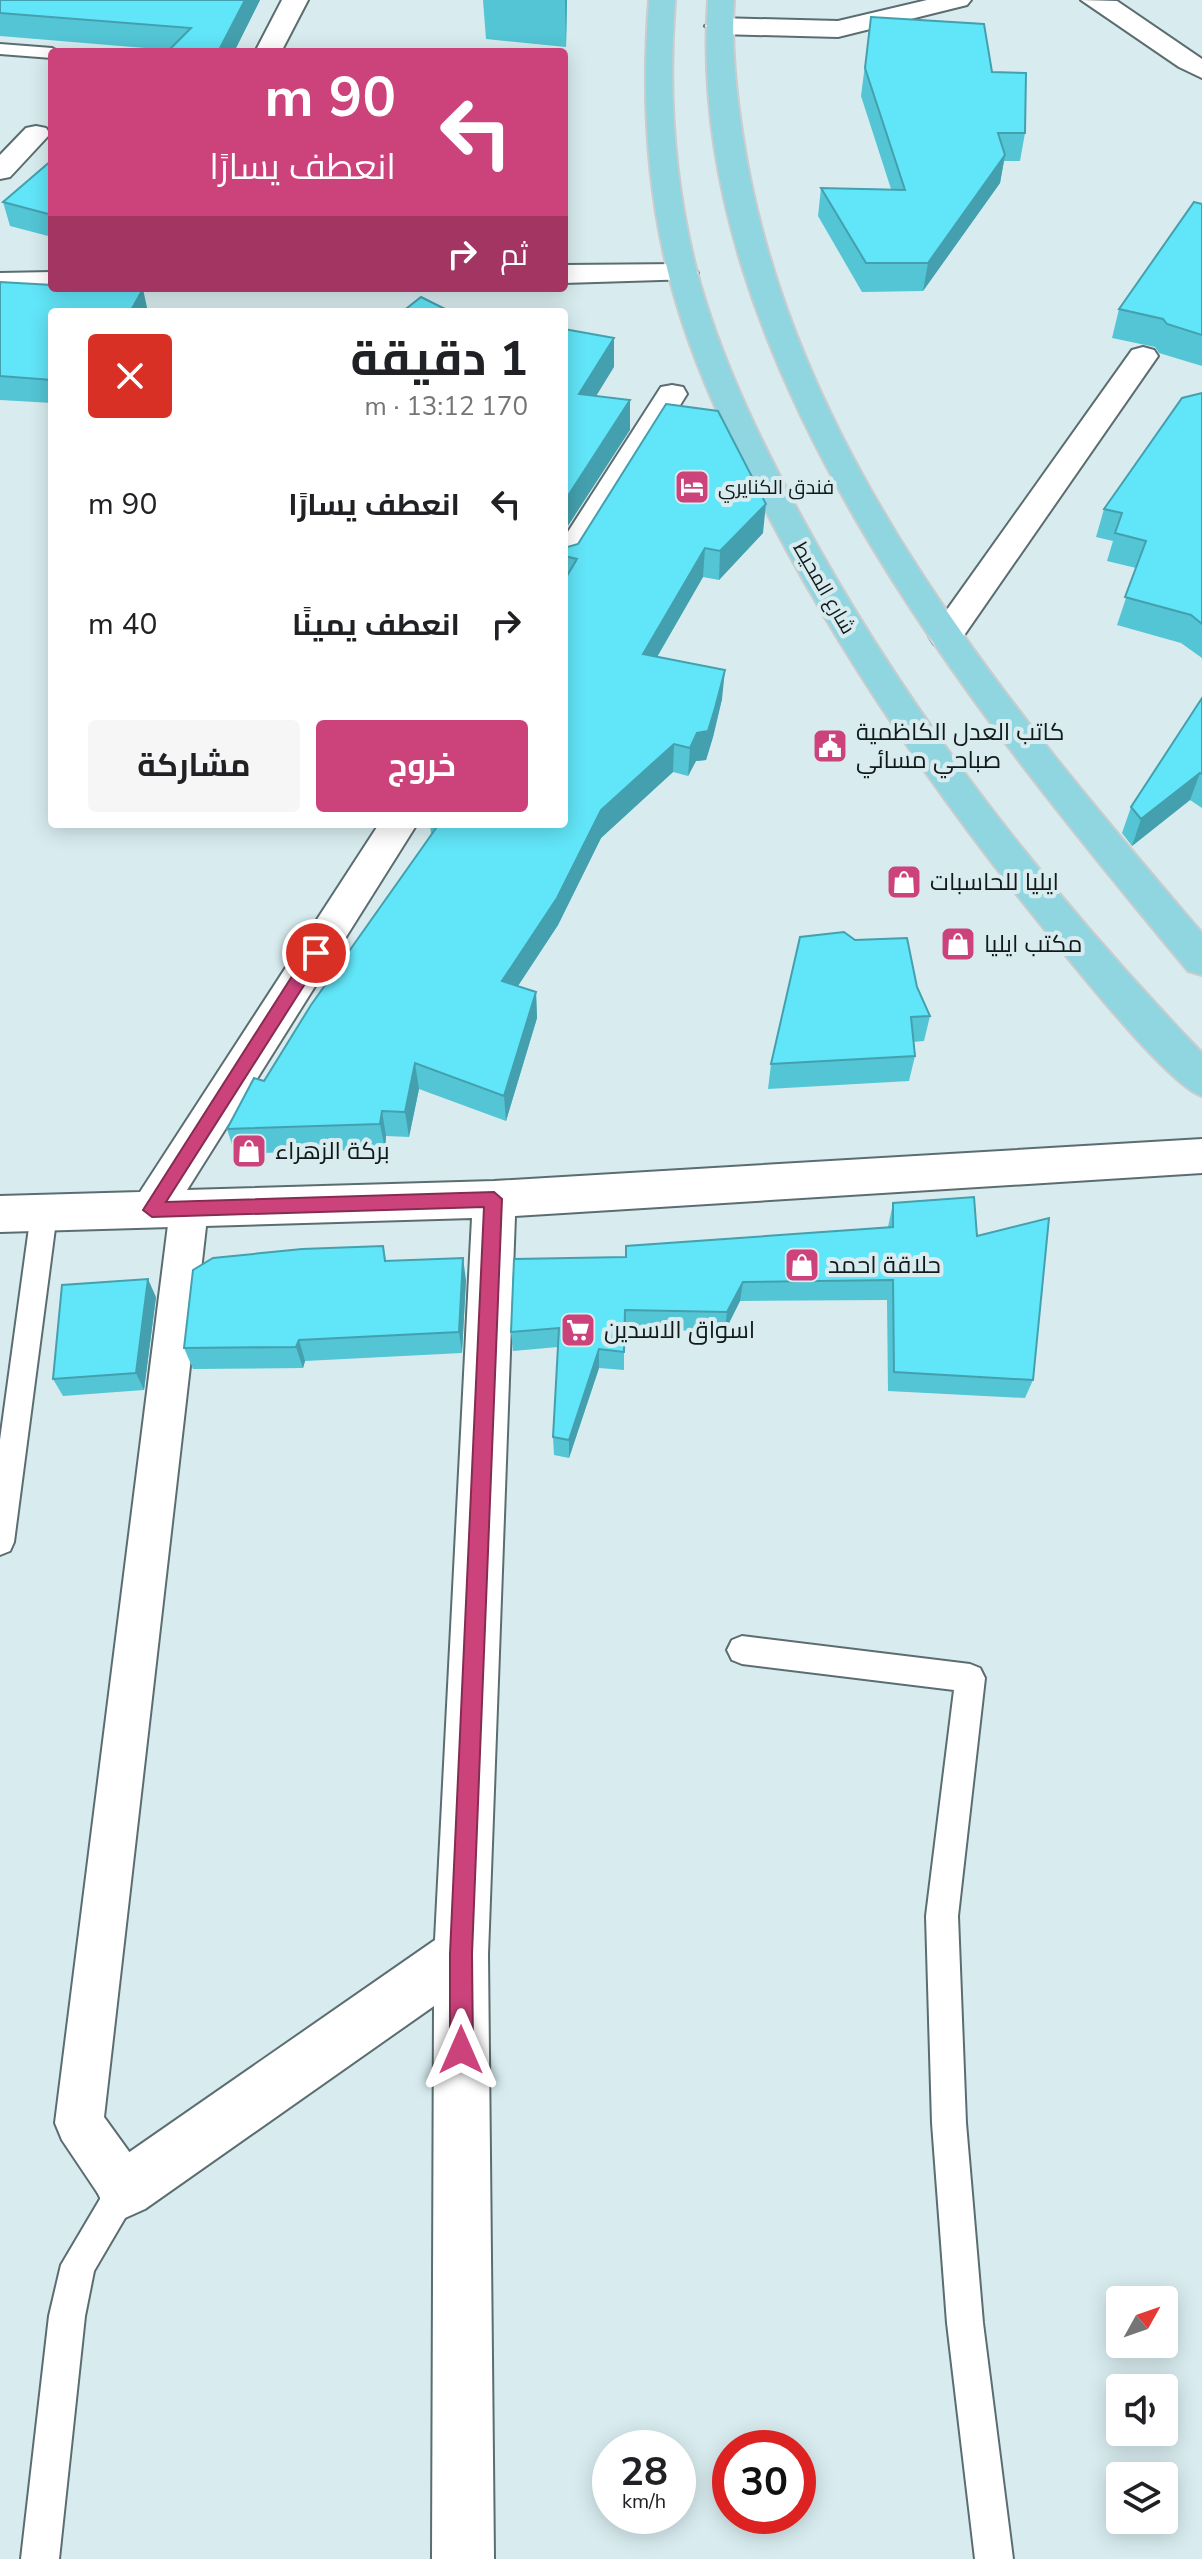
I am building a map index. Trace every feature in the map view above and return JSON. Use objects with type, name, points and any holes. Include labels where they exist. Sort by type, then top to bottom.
[{"type":"main road","name":"شارع المحيط","points":[[662,0],[659,30],[663,141],[683,273],[718,380],[799,547],[864,657],[950,782],[1049,908],[1202,1080]]},
{"type":"main road","points":[[720,13],[720,70],[734,169],[752,255],[798,375],[864,501],[946,636],[1125,870],[1202,960]]},
{"type":"street","points":[[270,48],[295,0]]},
{"type":"street","points":[[720,13],[838,29],[958,0]]},
{"type":"street","points":[[1094,0],[1130,19],[1161,46],[1202,70]]},
{"type":"street","points":[[0,132],[36,134],[0,171]]},
{"type":"street","points":[[568,274],[683,273]]},
{"type":"street","points":[[0,282],[48,281]]},
{"type":"street","points":[[946,636],[1143,356]]},
{"type":"street","points":[[568,558],[672,394]]},
{"type":"street","points":[[396,828],[170,1209],[79,2123],[125,2189],[461,1954]]},
{"type":"street","points":[[0,1214],[494,1199],[1202,1156]]},
{"type":"street","points":[[463,2559],[461,1954],[494,1199]]},
{"type":"lane","points":[[0,49],[48,53]]},
{"type":"lane","points":[[0,1542],[44,1213]]},
{"type":"lane","points":[[742,1650],[970,1678],[943,1932],[950,2138],[965,2323],[994,2559]]},
{"type":"lane","points":[[40,2559],[67,2316],[78,2265],[125,2189]]},
{"type":"building","points":[[0,0],[245,0],[220,48],[171,48],[191,28],[0,13]]},
{"type":"building","points":[[871,17],[984,24],[992,72],[1026,73],[1025,133],[998,133],[1005,155],[928,263],[866,263],[821,188],[905,190],[865,68]]},
{"type":"building","points":[[48,163],[48,214],[3,202]]},
{"type":"building","points":[[1194,202],[1202,204],[1202,335],[1167,324],[1163,319],[1119,309]]},
{"type":"building","points":[[0,282],[48,285],[48,292],[141,292],[132,308],[48,308],[48,380],[0,376]]},
{"type":"building","points":[[421,297],[443,308],[407,308]]},
{"type":"building","points":[[568,330],[614,338],[579,394],[630,400],[568,496]]},
{"type":"building","points":[[1202,393],[1202,624],[1191,615],[1125,597],[1146,541],[1115,533],[1122,513],[1104,509],[1182,398]]},
{"type":"building","points":[[666,404],[718,411],[766,504],[720,551],[705,548],[643,654],[725,670],[708,731],[697,733],[690,748],[674,744],[601,810],[557,898],[502,981],[536,992],[504,1096],[415,1063],[405,1112],[382,1111],[380,1124],[227,1129],[254,1078],[264,1081],[311,1005],[436,828],[568,828],[568,574],[577,559],[568,557],[568,547],[578,544]]},
{"type":"building","points":[[1202,698],[1202,774],[1141,819],[1131,807]]},
{"type":"building","points":[[844,932],[855,940],[907,938],[917,987],[930,1016],[911,1017],[915,1056],[771,1064],[800,937]]},
{"type":"building","points":[[974,1197],[977,1236],[1049,1218],[1033,1380],[894,1372],[893,1280],[743,1282],[727,1312],[625,1310],[624,1352],[599,1349],[569,1440],[553,1437],[559,1328],[511,1332],[514,1259],[626,1257],[626,1246],[893,1227],[893,1203]]},
{"type":"building","points":[[383,1246],[385,1261],[463,1258],[459,1332],[299,1340],[296,1347],[184,1348],[193,1270],[213,1258],[302,1249]]},
{"type":"building","points":[[148,1279],[136,1373],[53,1379],[62,1285]]},
{"type":"place","name":"فندق الكنايري","points":[[692,487]]},
{"type":"place","name":"كاتب العدل الكاظمية صباحي مسائي","points":[[830,746]]},
{"type":"place","name":"ايليا للحاسبات","points":[[904,882]]},
{"type":"place","name":"مكتب ايليا","points":[[958,944]]},
{"type":"place","name":"بركة الزهراء","points":[[249,1151]]},
{"type":"place","name":"حلاقة احمد","points":[[802,1265]]},
{"type":"place","name":"اسواق الاسدين","points":[[578,1330]]},
{"type":"route","points":[[316,953],[152,1210],[494,1199],[461,1954],[461,2050]]}]
